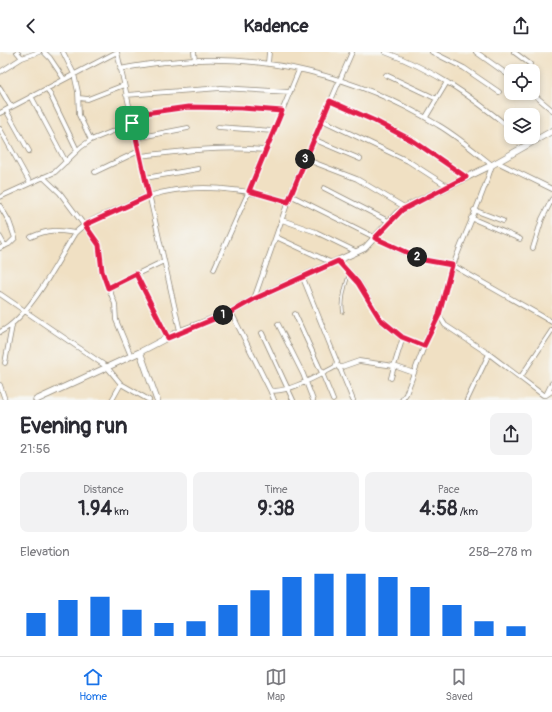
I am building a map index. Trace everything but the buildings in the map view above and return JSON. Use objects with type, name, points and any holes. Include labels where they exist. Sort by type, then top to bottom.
[{"type":"main road","points":[[540,138],[552,131]]},
{"type":"main road","points":[[36,400],[140,352],[180,331],[231,312],[254,299],[303,278],[365,248],[406,208],[529,144]]},
{"type":"main road","points":[[140,352],[157,400]]},
{"type":"street","points":[[17,52],[22,58]]},
{"type":"street","points":[[0,72],[22,58],[39,52]]},
{"type":"street","points":[[44,52],[50,58],[64,80]]},
{"type":"street","points":[[63,52],[74,74],[79,98],[79,115],[91,140]]},
{"type":"street","points":[[0,113],[117,52],[180,331]]},
{"type":"street","points":[[194,52],[195,61]]},
{"type":"street","points":[[268,63],[269,52]]},
{"type":"street","points":[[254,299],[290,195],[352,52]]},
{"type":"street","points":[[385,52],[415,63],[447,82],[485,107],[504,123]]},
{"type":"street","points":[[432,52],[464,68],[499,92]]},
{"type":"street","points":[[476,52],[504,71]]},
{"type":"street","points":[[514,52],[530,64]]},
{"type":"street","points":[[120,69],[169,62],[231,60],[268,63],[340,79],[382,95],[440,126],[494,163],[552,189]]},
{"type":"street","points":[[214,269],[249,191],[299,70]]},
{"type":"street","points":[[386,75],[437,99]]},
{"type":"street","points":[[426,118],[447,82]]},
{"type":"street","points":[[79,98],[88,99],[124,85]]},
{"type":"street","points":[[0,88],[11,107]]},
{"type":"street","points":[[46,88],[77,150]]},
{"type":"street","points":[[126,95],[221,88],[290,92]]},
{"type":"street","points":[[31,96],[66,162]]},
{"type":"street","points":[[540,100],[552,110]]},
{"type":"street","points":[[330,101],[375,121],[415,142],[466,177]]},
{"type":"street","points":[[131,115],[188,107],[242,108],[282,111]]},
{"type":"street","points":[[6,110],[29,151]]},
{"type":"street","points":[[322,120],[408,162],[447,186]]},
{"type":"street","points":[[0,197],[55,172],[77,150],[91,140],[132,123]]},
{"type":"street","points":[[218,127],[273,131]]},
{"type":"street","points":[[136,138],[188,128]]},
{"type":"street","points":[[0,129],[30,183]]},
{"type":"street","points":[[313,139],[360,159]]},
{"type":"street","points":[[140,156],[199,148],[265,150]]},
{"type":"street","points":[[95,172],[139,151]]},
{"type":"street","points":[[305,159],[357,179],[406,208]]},
{"type":"street","points":[[402,400],[406,394],[424,346],[439,315],[452,265],[494,163]]},
{"type":"street","points":[[145,178],[198,168]]},
{"type":"street","points":[[43,178],[60,193],[99,245],[102,271],[115,304],[118,326],[131,356]]},
{"type":"street","points":[[324,188],[390,222]]},
{"type":"street","points":[[0,332],[12,326],[26,312],[75,233],[85,225],[149,196],[187,189],[249,191],[288,202]]},
{"type":"street","points":[[290,195],[375,238],[424,260],[452,265],[552,322]]},
{"type":"street","points":[[533,248],[542,219],[552,199]]},
{"type":"street","points":[[0,206],[14,235],[13,241],[0,248]]},
{"type":"street","points":[[474,210],[503,221]]},
{"type":"street","points":[[471,218],[520,239]]},
{"type":"street","points":[[282,220],[316,232],[357,252]]},
{"type":"street","points":[[31,237],[46,230],[75,233]]},
{"type":"street","points":[[0,237],[5,246]]},
{"type":"street","points":[[276,237],[335,262],[349,273],[358,283],[380,319],[403,337],[424,346]]},
{"type":"street","points":[[108,288],[164,261]]},
{"type":"street","points":[[136,274],[168,338]]},
{"type":"street","points":[[303,278],[352,400]]},
{"type":"street","points":[[0,294],[107,367],[122,384],[149,400]]},
{"type":"street","points":[[231,312],[274,400]]},
{"type":"street","points":[[295,314],[333,400]]},
{"type":"street","points":[[439,315],[445,324],[546,395]]},
{"type":"street","points":[[278,324],[306,381],[313,400]]},
{"type":"street","points":[[5,363],[12,326]]},
{"type":"street","points":[[520,378],[552,330]]},
{"type":"street","points":[[262,333],[293,400]]},
{"type":"street","points":[[391,378],[403,337]]},
{"type":"street","points":[[467,400],[489,354]]},
{"type":"street","points":[[339,368],[359,361],[394,366],[414,373]]},
{"type":"street","points":[[270,390],[275,392],[306,381],[335,367],[337,362]]},
{"type":"street","points":[[546,395],[552,383]]},
{"type":"street","points":[[112,400],[122,384]]},
{"type":"street","points":[[0,385],[5,400]]},
{"type":"street","points":[[546,395],[552,391]]},
{"type":"lane","points":[[344,312],[342,306],[345,285],[349,273]]},
{"type":"route","points":[[330,101],[375,121],[415,142],[466,177],[397,213],[375,238],[424,260],[452,265],[439,315],[424,346],[402,337],[388,327],[374,311],[358,283],[338,261],[254,299],[231,312],[180,331],[168,338],[136,274],[108,288],[102,271],[99,245],[85,225],[149,196],[132,123],[131,115],[188,107],[242,108],[282,111],[249,191],[262,193],[288,202],[330,101]]}]
